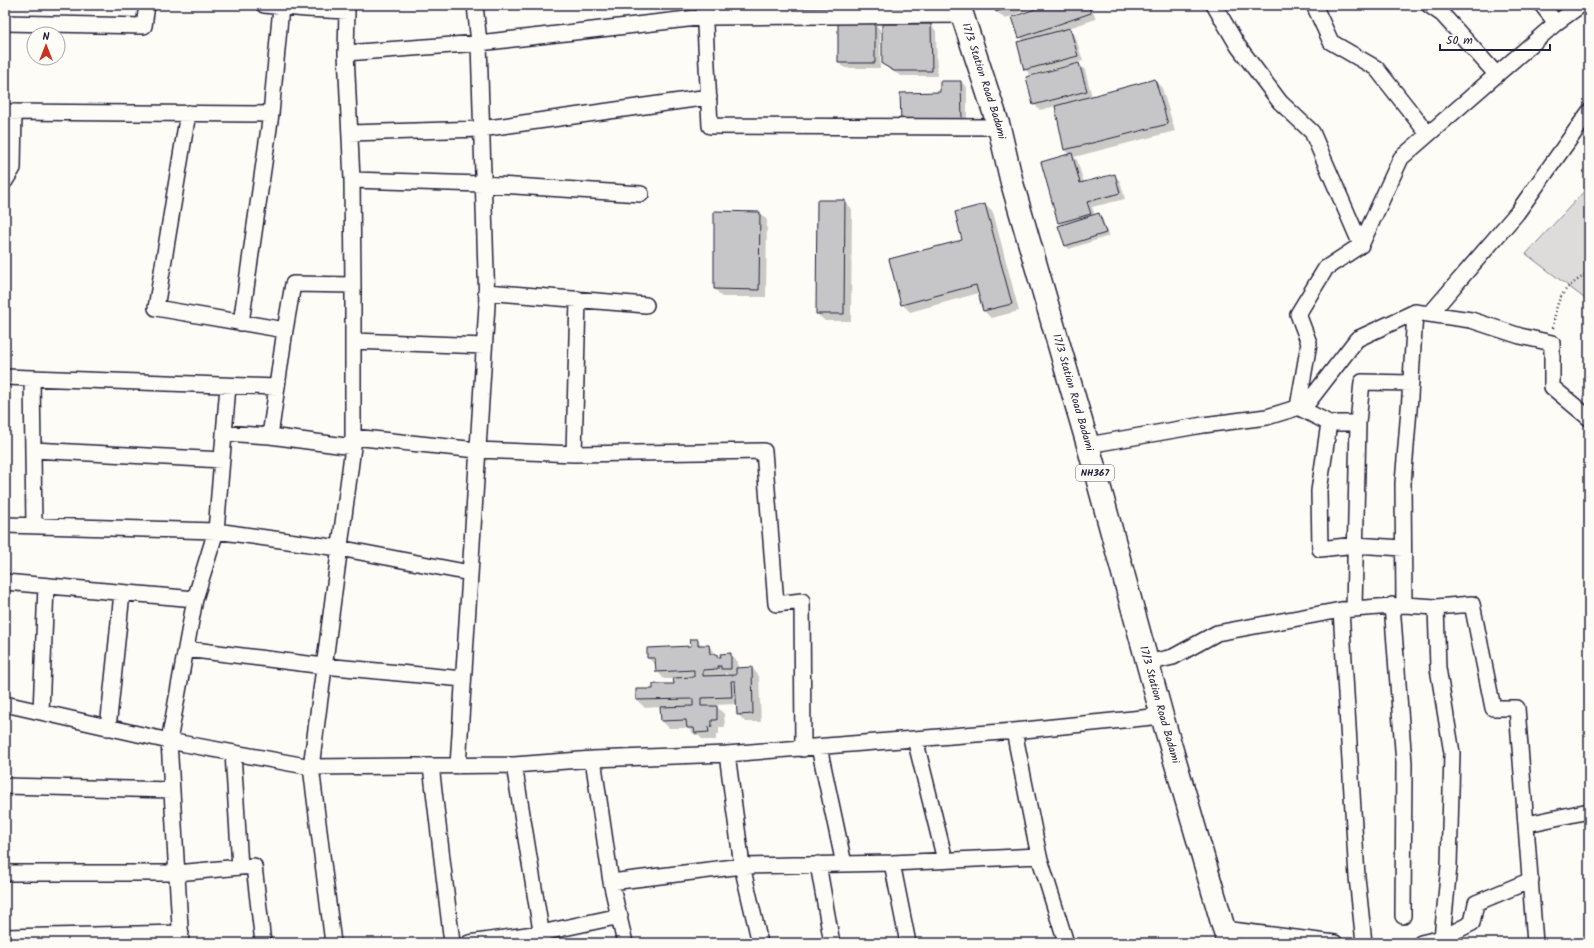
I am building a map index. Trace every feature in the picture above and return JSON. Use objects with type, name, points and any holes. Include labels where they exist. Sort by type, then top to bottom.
[{"type":"highway","name":"17/3 Station Road Badami","points":[[960,10],[999,127],[1014,190],[1088,445],[1147,663],[1226,936]]},
{"type":"street","points":[[5,23],[144,26],[147,5]]},
{"type":"street","points":[[264,5],[346,11],[346,53],[352,180],[354,341],[353,442],[311,767],[333,943]]},
{"type":"street","points":[[458,766],[486,292],[479,43],[475,5]]},
{"type":"street","points":[[1214,5],[1238,46],[1280,102],[1312,132],[1361,245]]},
{"type":"street","points":[[1314,5],[1331,42],[1376,68],[1428,134]]},
{"type":"street","points":[[1429,5],[1442,14],[1497,75]]},
{"type":"street","points":[[1542,5],[1556,24]]},
{"type":"street","points":[[1298,407],[1310,343],[1298,314],[1326,268],[1361,245],[1401,158],[1556,24],[1581,5]]},
{"type":"street","points":[[241,323],[271,114],[281,7]]},
{"type":"street","points":[[346,53],[479,43],[705,11],[960,10]]},
{"type":"street","points":[[705,11],[710,126],[999,127]]},
{"type":"street","points":[[350,133],[481,129],[709,97]]},
{"type":"street","points":[[5,181],[13,168],[9,154],[9,112],[271,114]]},
{"type":"street","points":[[1430,314],[1517,212],[1589,112]]},
{"type":"street","points":[[188,113],[156,308],[285,330]]},
{"type":"street","points":[[352,180],[482,184],[641,194]]},
{"type":"street","points":[[270,436],[293,284],[353,285]]},
{"type":"street","points":[[486,292],[646,304]]},
{"type":"street","points":[[574,454],[578,299]]},
{"type":"street","points":[[1403,916],[1404,763],[1398,605],[1403,548],[1403,483],[1415,312]]},
{"type":"street","points":[[1088,445],[1203,425],[1267,417],[1306,405],[1357,339],[1415,312],[1471,320],[1520,336],[1552,343],[1552,387],[1589,418]]},
{"type":"street","points":[[354,341],[484,346]]},
{"type":"street","points":[[5,377],[277,387]]},
{"type":"street","points":[[32,378],[34,526]]},
{"type":"street","points":[[1364,943],[1357,877],[1347,610],[1355,545],[1358,424],[1362,382],[1411,383]]},
{"type":"street","points":[[5,937],[181,938],[170,741],[195,599],[216,531],[228,386]]},
{"type":"street","points":[[1298,407],[1329,422],[1358,424]]},
{"type":"street","points":[[1329,422],[1319,491],[1320,549],[1355,545],[1403,548]]},
{"type":"street","points":[[224,433],[477,450],[574,454],[764,451],[776,604],[802,601],[803,749]]},
{"type":"street","points":[[33,450],[222,460]]},
{"type":"street","points":[[5,525],[216,531],[339,548],[470,573]]},
{"type":"street","points":[[5,582],[195,599]]},
{"type":"street","points":[[41,712],[46,586]]},
{"type":"street","points":[[108,728],[122,593]]},
{"type":"street","points":[[1147,663],[1173,657],[1217,632],[1347,610],[1398,605],[1436,607],[1472,604],[1493,708],[1517,708],[1535,943]]},
{"type":"street","points":[[1436,607],[1438,668],[1452,753],[1449,866],[1442,938]]},
{"type":"street","points":[[186,649],[324,666],[463,679]]},
{"type":"street","points":[[5,704],[170,741],[311,767],[514,765],[593,759],[726,754],[1014,731],[1162,716]]},
{"type":"street","points":[[1014,731],[1039,856],[1066,943]]},
{"type":"street","points":[[915,739],[944,860]]},
{"type":"street","points":[[819,747],[844,864]]},
{"type":"street","points":[[233,753],[240,867]]},
{"type":"street","points":[[726,754],[742,866],[760,943]]},
{"type":"street","points":[[593,759],[611,882],[625,943]]},
{"type":"street","points":[[514,765],[542,938]]},
{"type":"street","points":[[431,766],[452,943]]},
{"type":"street","points":[[5,786],[172,790]]},
{"type":"street","points":[[1527,824],[1589,811]]},
{"type":"street","points":[[611,882],[742,866],[892,863],[1039,856]]},
{"type":"street","points":[[892,863],[908,943]]},
{"type":"street","points":[[818,864],[832,943]]},
{"type":"street","points":[[5,873],[177,873],[254,866],[263,943]]},
{"type":"street","points":[[1421,943],[1442,938],[1472,923],[1476,903],[1531,880]]},
{"type":"street","points":[[469,943],[542,938],[620,916]]},
{"type":"street","points":[[1226,936],[1335,943]]},
{"type":"path","points":[[1552,343],[1555,310],[1560,297],[1572,283],[1589,273]]},
{"type":"shaded area","points":[[1589,186],[1589,307],[1584,298],[1526,254]]},
{"type":"building","points":[[925,5],[925,7],[858,6]]},
{"type":"building","points":[[993,5],[1013,5],[996,12]]},
{"type":"building","points":[[1047,5],[1088,5],[1091,13],[1019,38],[1012,17]]},
{"type":"building","points":[[838,23],[875,23],[875,63],[838,63]]},
{"type":"building","points":[[882,24],[931,24],[932,71],[894,71],[882,64]]},
{"type":"building","points":[[1070,28],[1078,56],[1024,70],[1017,42]]},
{"type":"building","points":[[1079,63],[1087,91],[1033,105],[1026,77]]},
{"type":"building","points":[[1155,79],[1168,124],[1064,150],[1055,106]]},
{"type":"building","points":[[940,81],[961,81],[962,120],[901,121],[900,93],[940,92]]},
{"type":"building","points":[[1072,153],[1080,183],[1115,174],[1120,193],[1087,202],[1091,214],[1058,223],[1041,162]]},
{"type":"building","points":[[817,200],[845,200],[844,314],[816,314]]},
{"type":"building","points":[[985,204],[1012,304],[983,311],[976,285],[901,305],[889,259],[962,240],[955,212]]},
{"type":"building","points":[[714,211],[760,212],[759,290],[714,289]]},
{"type":"building","points":[[1099,213],[1106,233],[1065,246],[1058,226]]},
{"type":"building","points":[[690,639],[698,639],[698,645],[709,645],[710,654],[717,654],[717,657],[721,657],[720,654],[731,653],[731,669],[721,669],[721,666],[718,666],[718,669],[703,670],[703,676],[736,675],[736,668],[752,667],[753,714],[737,715],[735,681],[731,681],[732,697],[701,698],[701,706],[717,706],[717,720],[712,720],[712,726],[708,727],[709,732],[695,733],[694,728],[687,728],[686,720],[661,721],[660,707],[693,706],[693,699],[636,700],[636,689],[653,689],[653,684],[674,684],[673,678],[694,677],[694,670],[656,672],[655,658],[647,658],[647,648],[691,646]]}]
